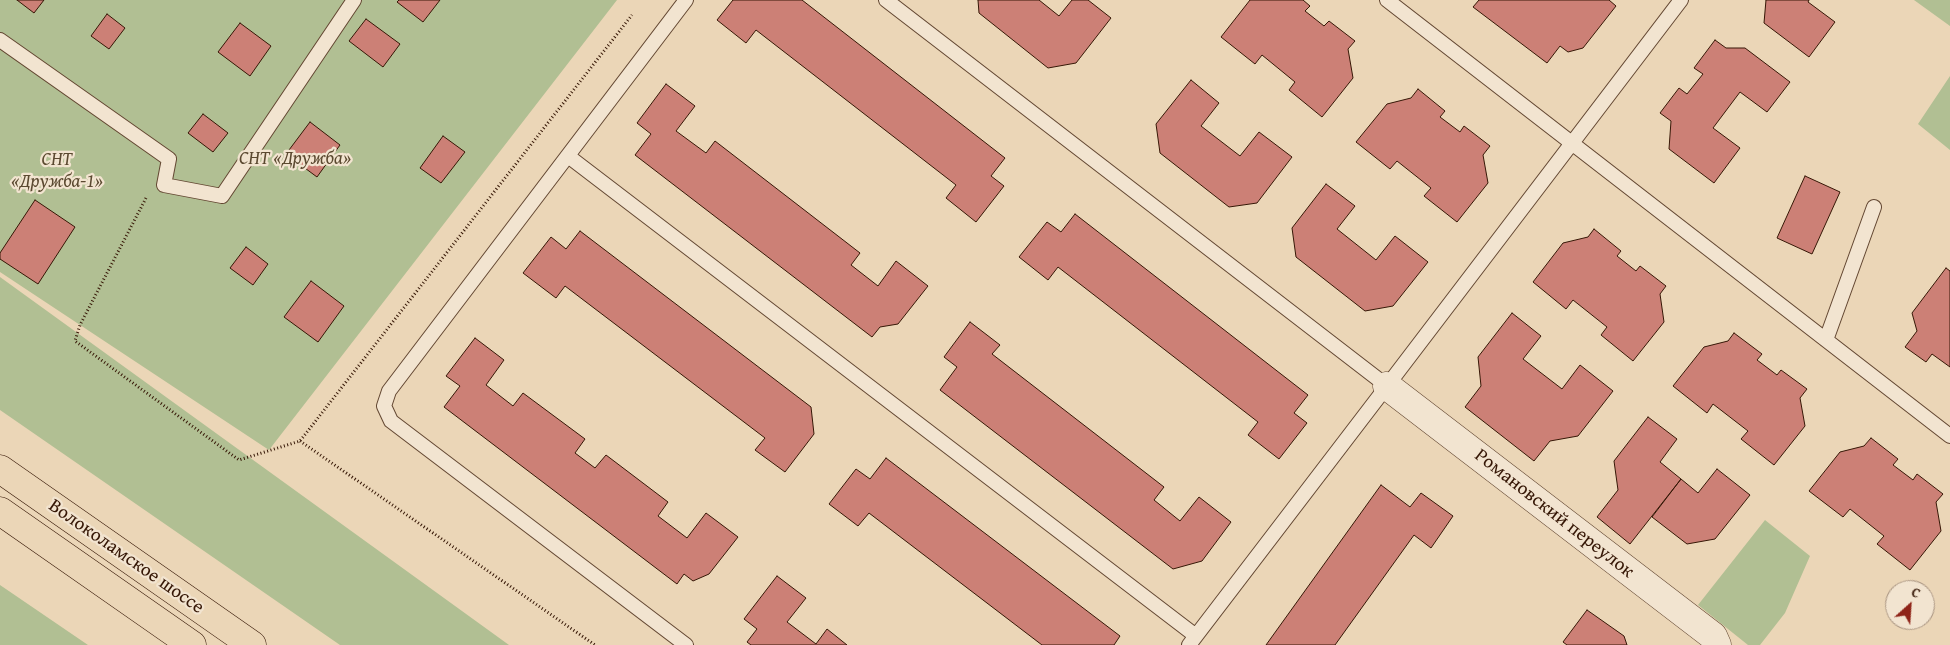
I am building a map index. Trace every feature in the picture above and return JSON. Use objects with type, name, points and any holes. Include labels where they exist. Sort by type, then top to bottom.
[{"type":"main road","name":"Волоколамское шоссе","points":[[0,469],[252,645]]},
{"type":"main road","name":"Волоколамское шоссе","points":[[0,511],[192,645]]},
{"type":"street","name":"Романовский переулок","points":[[1387,386],[1713,636],[1717,645]]},
{"type":"lane","points":[[0,40],[169,159],[164,185],[222,196],[354,0]]},
{"type":"lane","points":[[686,0],[389,391],[384,406],[392,421],[686,645]]},
{"type":"lane","points":[[886,0],[1387,386]]},
{"type":"lane","points":[[1387,0],[1950,436]]},
{"type":"lane","points":[[568,156],[1193,641],[1681,0]]},
{"type":"lane","points":[[1826,340],[1874,207]]},
{"type":"path","points":[[169,159],[123,241],[80,326],[75,341],[239,460],[300,441],[632,15]]},
{"type":"path","points":[[300,441],[596,645]]},
{"type":"green space","name":"СНТ «Дружба»","points":[[0,0],[617,0],[269,450],[0,272]]},
{"type":"green space","points":[[1914,0],[1950,0],[1950,26]]},
{"type":"green space","points":[[1950,76],[1950,150],[1918,124]]},
{"type":"green space","points":[[0,277],[509,645],[340,645],[0,410]]},
{"type":"green space","points":[[1765,520],[1810,556],[1785,613],[1760,645],[1748,645],[1698,605]]},
{"type":"green space","points":[[0,585],[88,645],[0,645]]},
{"type":"building","points":[[17,0],[44,0],[34,13]]},
{"type":"building","points":[[399,0],[440,0],[423,22],[397,2]]},
{"type":"building","points":[[733,0],[802,0],[1005,158],[991,176],[1004,186],[976,222],[946,198],[956,185],[756,30],[746,43],[717,20]]},
{"type":"building","points":[[978,0],[1039,0],[1059,16],[1072,0],[1088,0],[1111,18],[1076,63],[1048,68],[979,13]]},
{"type":"building","points":[[1250,0],[1303,0],[1310,6],[1305,11],[1324,26],[1329,21],[1355,41],[1348,49],[1353,78],[1322,117],[1289,90],[1295,82],[1262,55],[1255,64],[1221,37]]},
{"type":"building","points":[[1479,0],[1609,0],[1616,6],[1583,48],[1568,52],[1560,46],[1547,63],[1473,7]]},
{"type":"building","points":[[1766,0],[1809,0],[1808,2],[1835,22],[1809,57],[1764,23]]},
{"type":"building","points":[[107,14],[125,28],[109,49],[91,36]]},
{"type":"building","points":[[366,19],[400,44],[383,67],[349,41]]},
{"type":"building","points":[[240,23],[271,46],[250,76],[218,52]]},
{"type":"building","points":[[1715,40],[1726,48],[1745,48],[1790,82],[1767,112],[1740,92],[1713,128],[1740,148],[1714,183],[1669,149],[1671,121],[1660,113],[1679,88],[1687,94],[1703,74],[1694,68]]},
{"type":"building","points":[[1191,80],[1219,103],[1201,126],[1240,156],[1259,132],[1292,157],[1257,203],[1229,207],[1160,153],[1156,124]]},
{"type":"building","points":[[666,84],[695,106],[676,131],[706,153],[715,141],[860,253],[851,265],[878,286],[896,261],[928,286],[898,324],[880,327],[872,337],[635,155],[651,134],[637,123]]},
{"type":"building","points":[[1418,89],[1445,111],[1440,117],[1460,132],[1464,126],[1490,146],[1483,155],[1488,183],[1457,222],[1424,196],[1431,188],[1397,161],[1390,169],[1356,142],[1387,104],[1411,98]]},
{"type":"building","points":[[203,114],[228,133],[213,152],[188,133]]},
{"type":"building","points":[[310,122],[340,145],[317,177],[286,154]]},
{"type":"building","points":[[443,136],[465,152],[441,183],[420,168]]},
{"type":"building","points":[[1805,176],[1840,192],[1812,254],[1777,238]]},
{"type":"building","points":[[1326,184],[1355,206],[1337,229],[1376,260],[1395,236],[1428,262],[1393,306],[1365,311],[1296,257],[1292,228]]},
{"type":"building","points":[[35,200],[75,227],[38,284],[0,259],[0,253]]},
{"type":"building","points":[[1075,214],[1308,395],[1294,413],[1307,423],[1279,459],[1248,435],[1258,422],[1058,267],[1048,280],[1019,257],[1047,222],[1061,232]]},
{"type":"building","points":[[1594,229],[1621,251],[1617,256],[1636,271],[1640,266],[1666,286],[1660,294],[1664,322],[1633,361],[1601,335],[1607,327],[1573,300],[1566,309],[1533,282],[1563,243],[1588,237]]},
{"type":"building","points":[[580,231],[811,407],[814,434],[785,472],[755,450],[765,438],[565,286],[556,298],[523,273],[551,237],[566,249]]},
{"type":"building","points":[[246,247],[268,264],[253,285],[230,268]]},
{"type":"building","points":[[1946,268],[1950,271],[1950,367],[1932,354],[1926,362],[1905,347],[1917,331],[1912,313]]},
{"type":"building","points":[[311,281],[344,306],[318,342],[284,317]]},
{"type":"building","points":[[1512,313],[1541,336],[1523,359],[1562,389],[1580,365],[1613,391],[1578,436],[1550,441],[1534,461],[1465,407],[1481,386],[1478,357]]},
{"type":"building","points":[[970,322],[1000,345],[992,354],[1164,487],[1154,500],[1180,521],[1199,497],[1231,522],[1202,561],[1173,569],[940,390],[957,367],[944,357]]},
{"type":"building","points":[[1734,333],[1762,354],[1757,360],[1777,375],[1781,370],[1807,389],[1800,398],[1805,426],[1774,465],[1741,439],[1748,431],[1713,404],[1707,413],[1673,386],[1704,347],[1728,341]]},
{"type":"building","points":[[475,338],[504,360],[486,385],[513,406],[523,393],[585,439],[575,453],[595,468],[606,455],[668,502],[658,516],[687,538],[706,513],[738,537],[709,574],[693,581],[684,574],[677,584],[444,407],[460,386],[446,376]]},
{"type":"building","points":[[1648,417],[1677,439],[1660,462],[1681,479],[1630,544],[1597,517],[1618,490],[1614,461]]},
{"type":"building","points":[[1871,438],[1898,459],[1893,465],[1913,480],[1917,474],[1943,494],[1936,502],[1941,531],[1910,570],[1877,544],[1884,536],[1850,509],[1843,517],[1809,491],[1840,452],[1864,446]]},
{"type":"building","points":[[886,458],[1120,636],[1114,645],[1042,645],[869,513],[858,526],[829,504],[856,469],[870,479]]},
{"type":"building","points":[[1717,469],[1750,495],[1715,539],[1687,544],[1652,517],[1681,479],[1698,493]]},
{"type":"building","points":[[1381,485],[1410,507],[1421,493],[1453,516],[1431,548],[1414,535],[1335,645],[1266,645]]},
{"type":"building","points":[[777,576],[806,598],[787,622],[816,644],[827,629],[847,645],[751,645],[747,642],[757,629],[744,619]]},
{"type":"building","points":[[1587,610],[1624,636],[1627,645],[1567,645],[1563,642]]},
{"type":"park label","name":"СНТ «Дружба-1»","points":[[57,171]]}]
